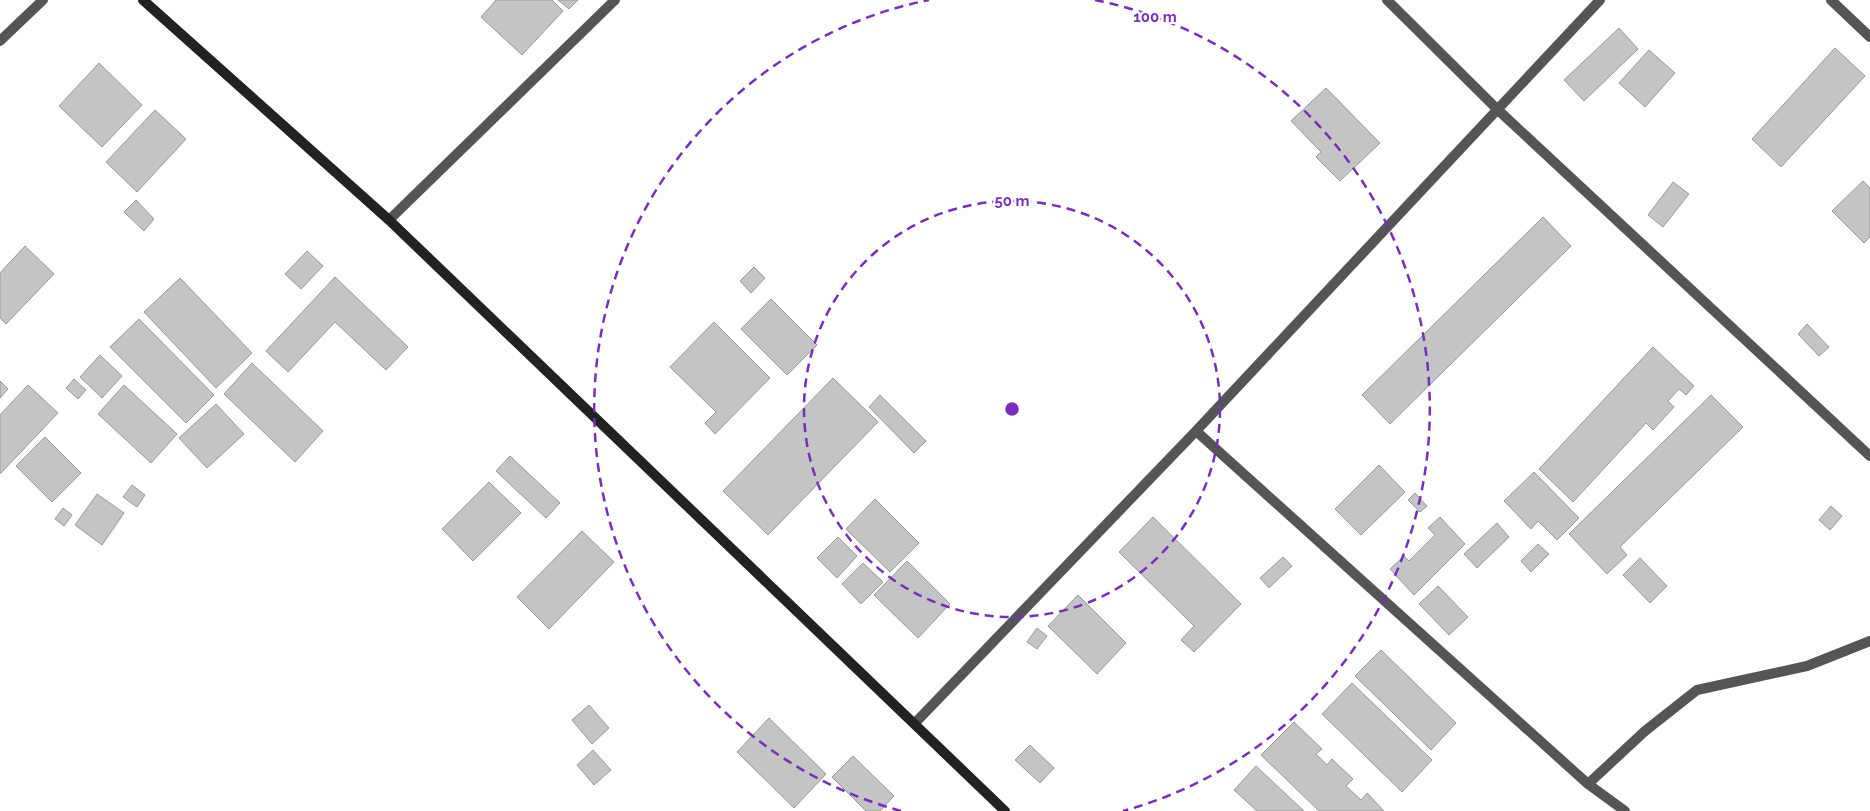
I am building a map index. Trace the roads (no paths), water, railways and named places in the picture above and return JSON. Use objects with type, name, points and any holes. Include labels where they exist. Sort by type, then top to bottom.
[{"type":"street","points":[[0,41],[43,0]]},
{"type":"street","points":[[143,0],[388,220],[1005,811]]},
{"type":"street","points":[[388,220],[615,0]]},
{"type":"street","points":[[1387,0],[1497,109],[1870,456]]},
{"type":"street","points":[[915,723],[1196,431],[1600,0]]},
{"type":"street","points":[[1832,0],[1870,37]]},
{"type":"street","points":[[1196,431],[1588,784],[1625,811]]},
{"type":"street","points":[[1588,784],[1645,730],[1697,690],[1807,666],[1870,641]]}]
